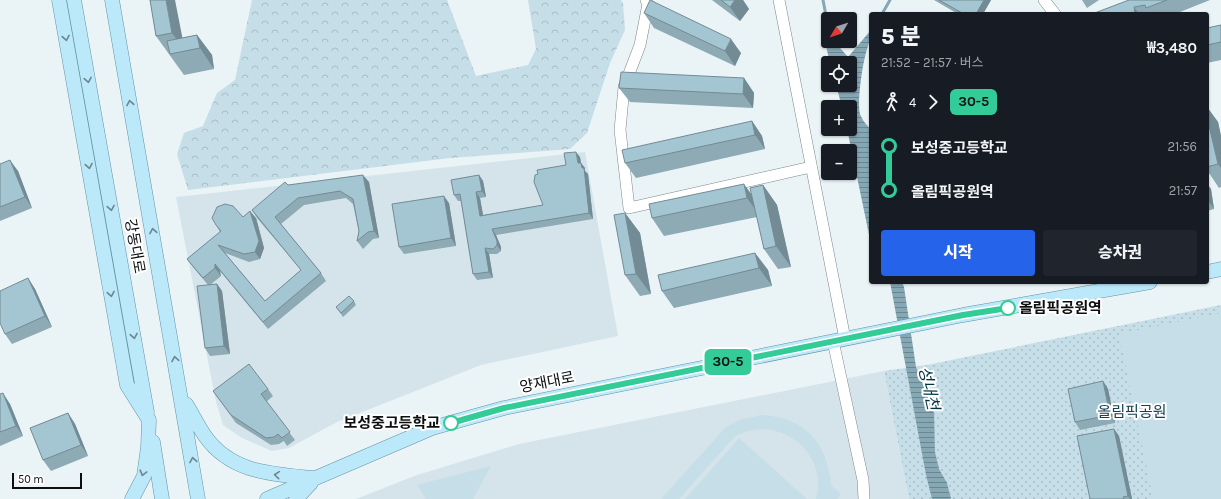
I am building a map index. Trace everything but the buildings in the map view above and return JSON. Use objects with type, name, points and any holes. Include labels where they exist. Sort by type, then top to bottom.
[{"type":"main road","points":[[59,0],[127,385],[149,420],[148,447],[144,476],[132,499]]},
{"type":"main road","name":"강동대로","points":[[74,0],[162,499]]},
{"type":"main road","name":"강동대로","points":[[112,0],[182,397],[198,499]]},
{"type":"main road","points":[[1209,272],[1221,269]]},
{"type":"main road","name":"양재대로","points":[[267,499],[432,428],[504,408],[1124,284]]},
{"type":"main road","points":[[182,397],[206,437],[222,454],[241,465],[265,474],[315,478]]},
{"type":"main road","points":[[296,499],[315,478]]},
{"type":"street","points":[[646,0],[648,4],[640,45],[624,87],[620,130],[628,208],[811,166]]},
{"type":"street","points":[[779,0],[811,166],[863,480],[864,499]]},
{"type":"street","points":[[1044,0],[1053,12]]},
{"type":"shaded area","points":[[869,32],[869,41],[860,86],[859,109],[861,116],[869,127],[869,234],[857,177],[857,144],[850,144],[848,136],[857,136],[857,100],[840,100],[838,92],[857,92],[857,56],[849,56]]},
{"type":"shaded area","points":[[826,48],[840,48],[847,56],[828,56]]},
{"type":"shaded area","points":[[585,152],[618,336],[481,365],[337,422],[289,448],[272,451],[242,438],[223,425],[216,402],[176,197]]},
{"type":"shaded area","name":"성내천","points":[[890,284],[903,284],[904,287],[916,367],[934,413],[935,452],[939,469],[947,483],[951,499],[932,499],[926,475]]},
{"type":"shaded area","points":[[884,371],[909,499],[356,499],[417,475],[519,444]]},
{"type":"green space","points":[[252,0],[447,0],[476,76],[528,65],[536,49],[528,0],[621,0],[623,3],[625,30],[610,63],[587,133],[570,149],[450,158],[188,190],[177,154],[184,133],[203,126],[217,93],[235,80]]},
{"type":"green space","name":"올림픽공원","points":[[1221,305],[1221,499],[909,499],[884,371],[927,365]]},
{"type":"green space","points":[[1221,313],[1221,499],[1153,499],[1119,334]]},
{"type":"green space","points":[[761,415],[790,421],[811,435],[819,444],[825,456],[831,485],[841,494],[837,499],[816,499],[818,486],[817,474],[813,462],[807,452],[799,443],[789,436],[778,431],[765,429],[749,431],[735,436],[679,499],[661,499],[725,428],[739,420]]},
{"type":"green space","points":[[739,438],[807,499],[685,499]]},
{"type":"green space","points":[[491,466],[473,499],[426,499],[417,485]]},
{"type":"waterway","points":[[823,0],[825,12]]},
{"type":"waterway","name":"성내천","points":[[883,12],[890,0]]},
{"type":"bus line","name":"30-5","points":[[451,423],[504,408],[677,372],[963,315],[1008,308]]},
{"type":"place","name":"올림픽공원역","points":[[1008,308]]},
{"type":"place","name":"보성중고등학교","points":[[451,423]]}]
